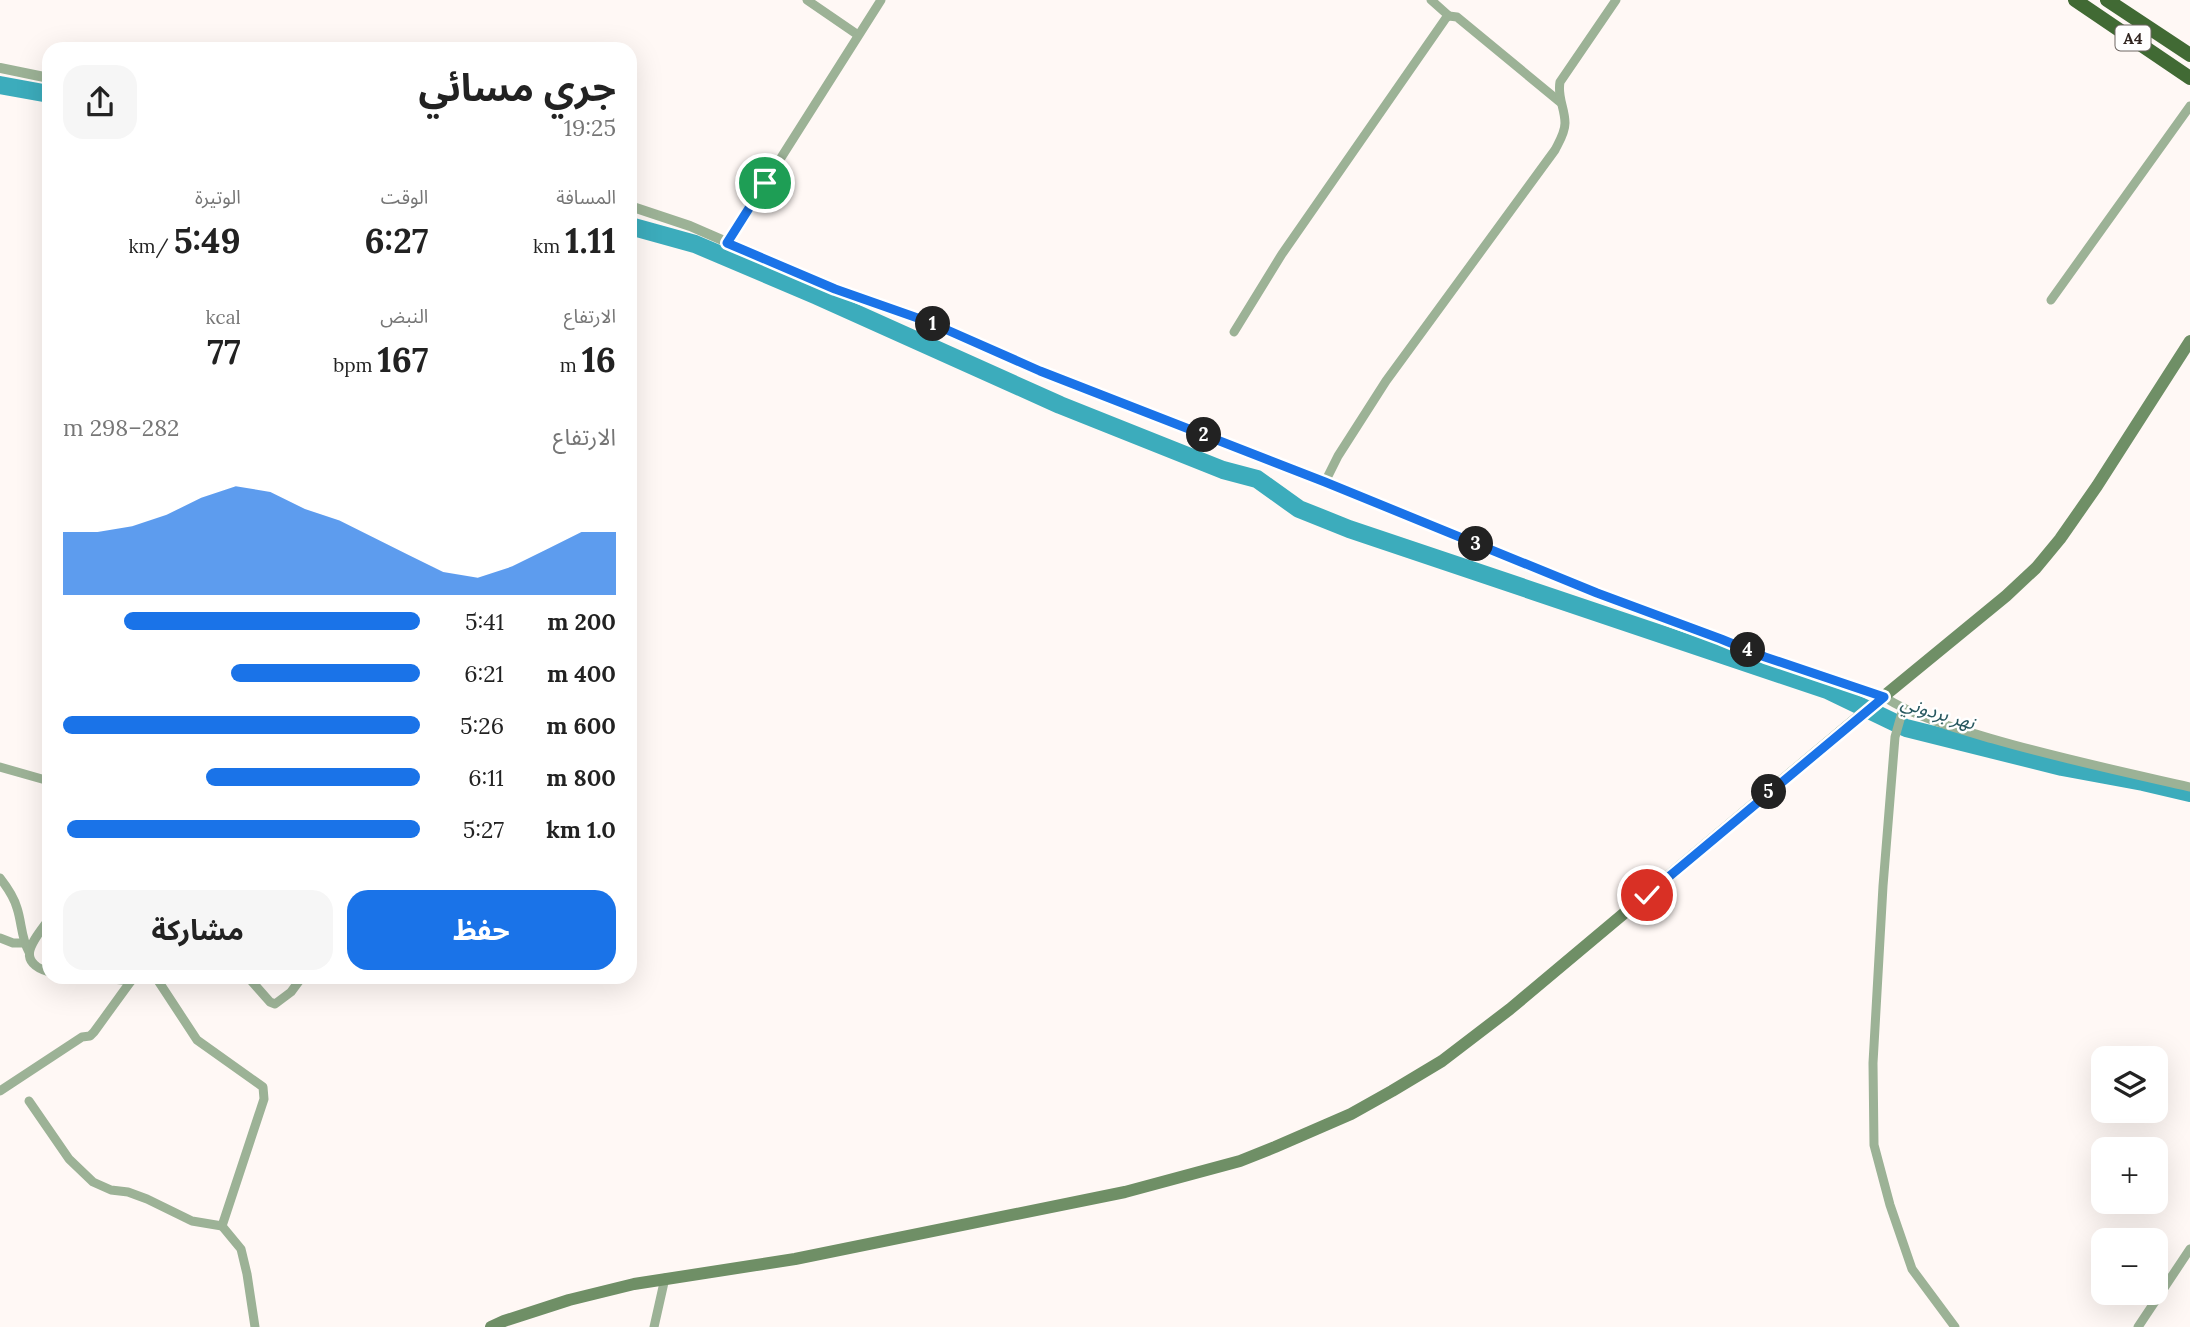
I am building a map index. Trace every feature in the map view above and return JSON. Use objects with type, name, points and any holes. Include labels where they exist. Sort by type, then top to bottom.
[{"type":"highway","name":"A4","points":[[2075,0],[2190,78]]},
{"type":"highway","name":"A4","points":[[2107,0],[2190,55]]},
{"type":"main road","points":[[491,1327],[569,1300],[665,1278],[743,1269],[1125,1192],[1240,1161],[1312,1132],[1392,1091],[1477,1036],[1850,724],[1970,628],[2036,568],[2097,486],[2190,341]]},
{"type":"street","points":[[807,0],[858,35]]},
{"type":"street","points":[[727,243],[881,0]]},
{"type":"street","points":[[1431,0],[1449,16],[1457,17],[1560,102]]},
{"type":"street","points":[[1325,482],[1338,456],[1386,381],[1555,150],[1565,121],[1559,88],[1563,76],[1615,0]]},
{"type":"street","points":[[1234,332],[1289,243],[1442,22],[1449,16]]},
{"type":"street","points":[[0,68],[42,77]]},
{"type":"street","points":[[2051,300],[2190,106]]},
{"type":"street","points":[[637,208],[690,226],[835,289],[929,322],[1040,371],[1325,482],[1585,588],[1943,724],[2047,754],[2190,788]]},
{"type":"street","points":[[1903,709],[1895,737],[1883,886],[1873,1063],[1874,1145],[1889,1205],[1912,1269],[1955,1327]]},
{"type":"street","points":[[0,767],[42,779]]},
{"type":"street","points":[[0,878],[18,909],[30,959],[33,965],[42,969]]},
{"type":"street","points":[[27,947],[42,929]]},
{"type":"street","points":[[0,938],[27,947]]},
{"type":"street","points":[[0,1091],[82,1037],[94,1032],[130,984]]},
{"type":"street","points":[[160,984],[197,1040],[263,1087],[264,1099],[222,1226]]},
{"type":"street","points":[[254,984],[275,1004],[297,984]]},
{"type":"street","points":[[29,1101],[69,1159],[93,1182],[111,1190],[128,1192],[147,1199],[192,1221],[222,1226],[240,1249],[247,1274],[255,1327]]},
{"type":"street","points":[[2138,1327],[2190,1249]]},
{"type":"street","points":[[654,1327],[665,1278]]},
{"type":"waterway","name":"نهر بردوني","points":[[0,85],[42,93]]},
{"type":"waterway","name":"نهر بردوني","points":[[637,228],[695,244],[1060,405],[1223,470],[1257,479],[1299,509],[1349,529],[1827,690],[1906,728],[2062,767],[2190,793]]},
{"type":"route","points":[[765,183],[727,243],[835,289],[929,322],[1040,371],[1325,482],[1597,593],[1765,657],[1884,697],[1647,895]]}]
